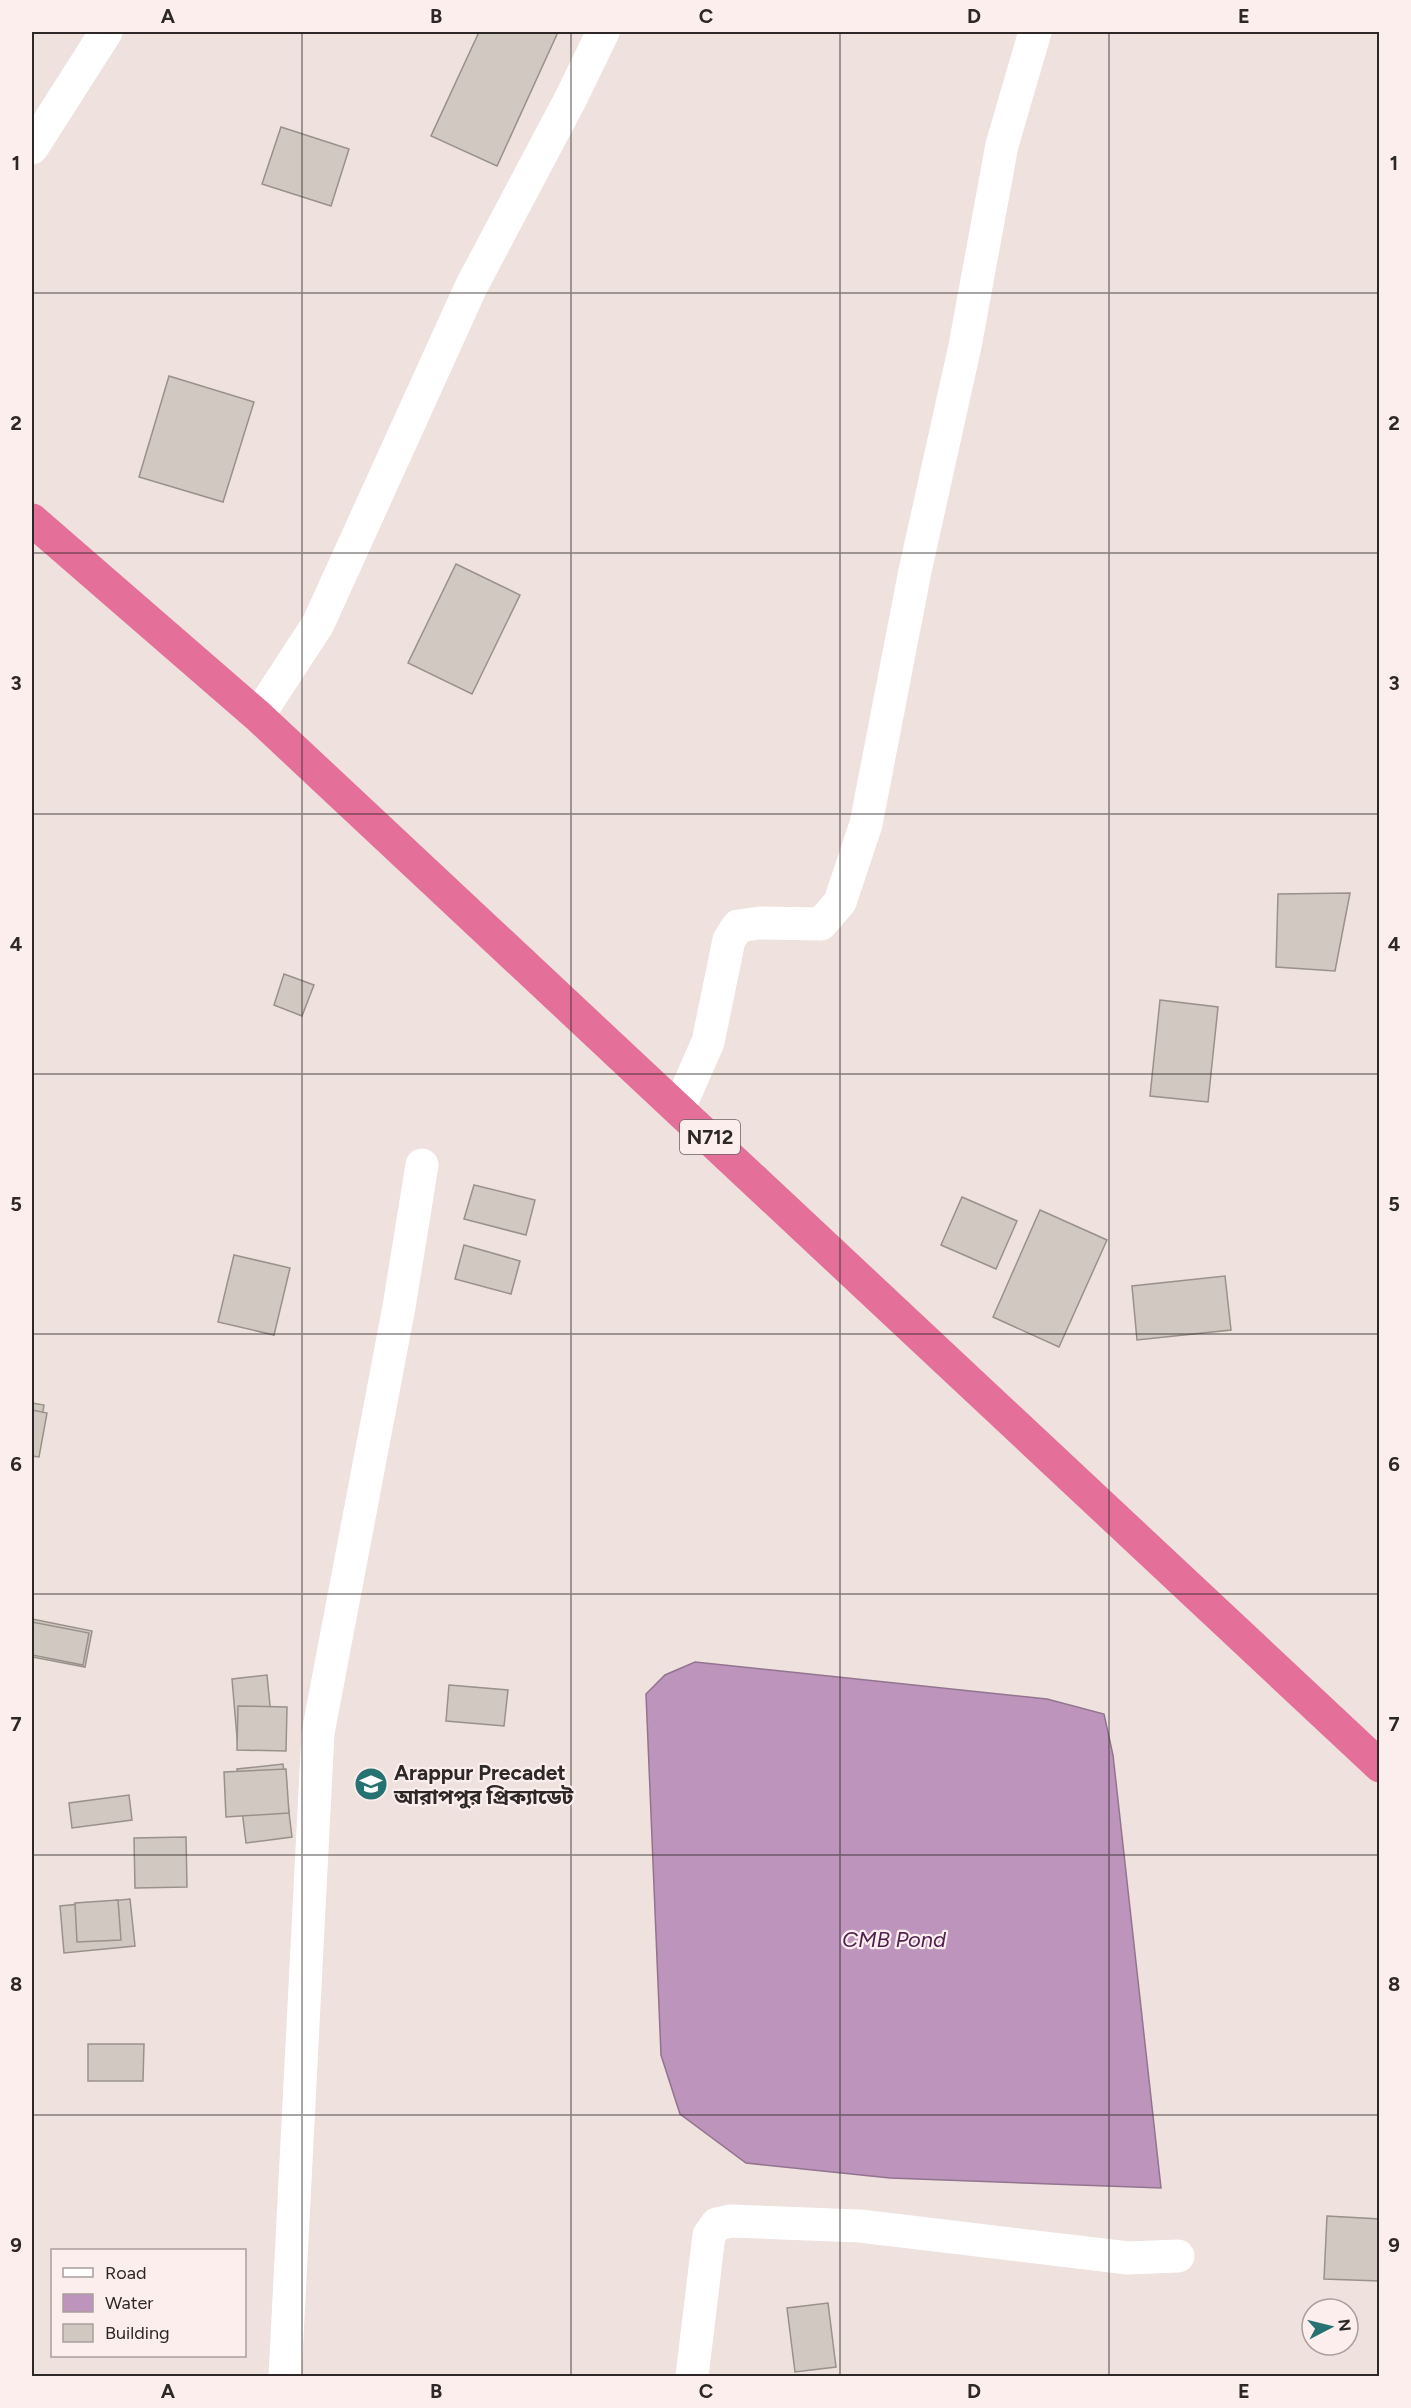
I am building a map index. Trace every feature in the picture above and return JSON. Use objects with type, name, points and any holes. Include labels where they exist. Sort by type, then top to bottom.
[{"type":"highway","name":"N712","points":[[32,520],[258,716],[1380,1766]]},
{"type":"street","points":[[32,148],[106,32]]},
{"type":"street","points":[[258,716],[318,624],[471,288],[571,98],[603,32]]},
{"type":"street","points":[[679,1108],[708,1042],[729,940],[738,926],[760,923],[821,924],[840,902],[867,824],[915,571],[966,346],[1002,145],[1035,32]]},
{"type":"street","points":[[285,2376],[318,1733],[399,1307],[422,1165]]},
{"type":"street","points":[[692,2376],[709,2235],[717,2224],[731,2221],[860,2226],[1128,2258],[1178,2256]]},
{"type":"water","name":"CMB Pond","points":[[695,1662],[1047,1699],[1104,1714],[1113,1755],[1161,2188],[890,2178],[746,2163],[680,2114],[661,2055],[646,1694],[665,1675]]},
{"type":"building","points":[[479,32],[558,32],[497,166],[431,136]]},
{"type":"building","points":[[281,127],[349,149],[331,206],[262,184]]},
{"type":"building","points":[[169,376],[254,402],[223,502],[139,477]]},
{"type":"building","points":[[456,564],[520,595],[472,694],[408,663]]},
{"type":"building","points":[[1350,893],[1335,971],[1276,967],[1278,894]]},
{"type":"building","points":[[284,974],[314,985],[302,1016],[274,1005]]},
{"type":"building","points":[[1160,1000],[1218,1007],[1208,1102],[1150,1096]]},
{"type":"building","points":[[474,1185],[535,1200],[526,1235],[464,1219]]},
{"type":"building","points":[[962,1197],[1017,1221],[996,1269],[941,1245]]},
{"type":"building","points":[[1040,1210],[1107,1240],[1059,1347],[993,1317]]},
{"type":"building","points":[[464,1245],[520,1261],[511,1294],[455,1279]]},
{"type":"building","points":[[234,1255],[290,1268],[274,1335],[218,1322]]},
{"type":"building","points":[[1225,1276],[1231,1330],[1137,1340],[1132,1286]]},
{"type":"building","points":[[32,1403],[44,1405],[36,1454],[32,1453]]},
{"type":"building","points":[[32,1410],[47,1413],[39,1457],[32,1456]]},
{"type":"building","points":[[32,1619],[92,1631],[85,1667],[32,1657]]},
{"type":"building","points":[[32,1622],[89,1633],[83,1665],[32,1655]]},
{"type":"building","points":[[267,1675],[274,1746],[238,1749],[232,1679]]},
{"type":"building","points":[[449,1685],[508,1690],[504,1726],[446,1721]]},
{"type":"building","points":[[238,1706],[287,1707],[286,1751],[237,1750]]},
{"type":"building","points":[[283,1764],[292,1837],[246,1843],[237,1769]]},
{"type":"building","points":[[286,1769],[289,1813],[226,1817],[224,1772]]},
{"type":"building","points":[[129,1795],[132,1820],[72,1828],[69,1803]]},
{"type":"building","points":[[186,1837],[187,1887],[135,1888],[134,1838]]},
{"type":"building","points":[[130,1899],[135,1946],[64,1953],[60,1906]]},
{"type":"building","points":[[118,1900],[121,1940],[77,1942],[75,1903]]},
{"type":"building","points":[[88,2044],[144,2044],[143,2081],[88,2081]]},
{"type":"building","points":[[1327,2216],[1380,2219],[1380,2281],[1324,2279]]},
{"type":"building","points":[[828,2303],[836,2367],[795,2372],[787,2308]]},
{"type":"place","name":"Arappur Precadet আরাপপুর প্রিক্যাডেট","points":[[371,1784]]}]
